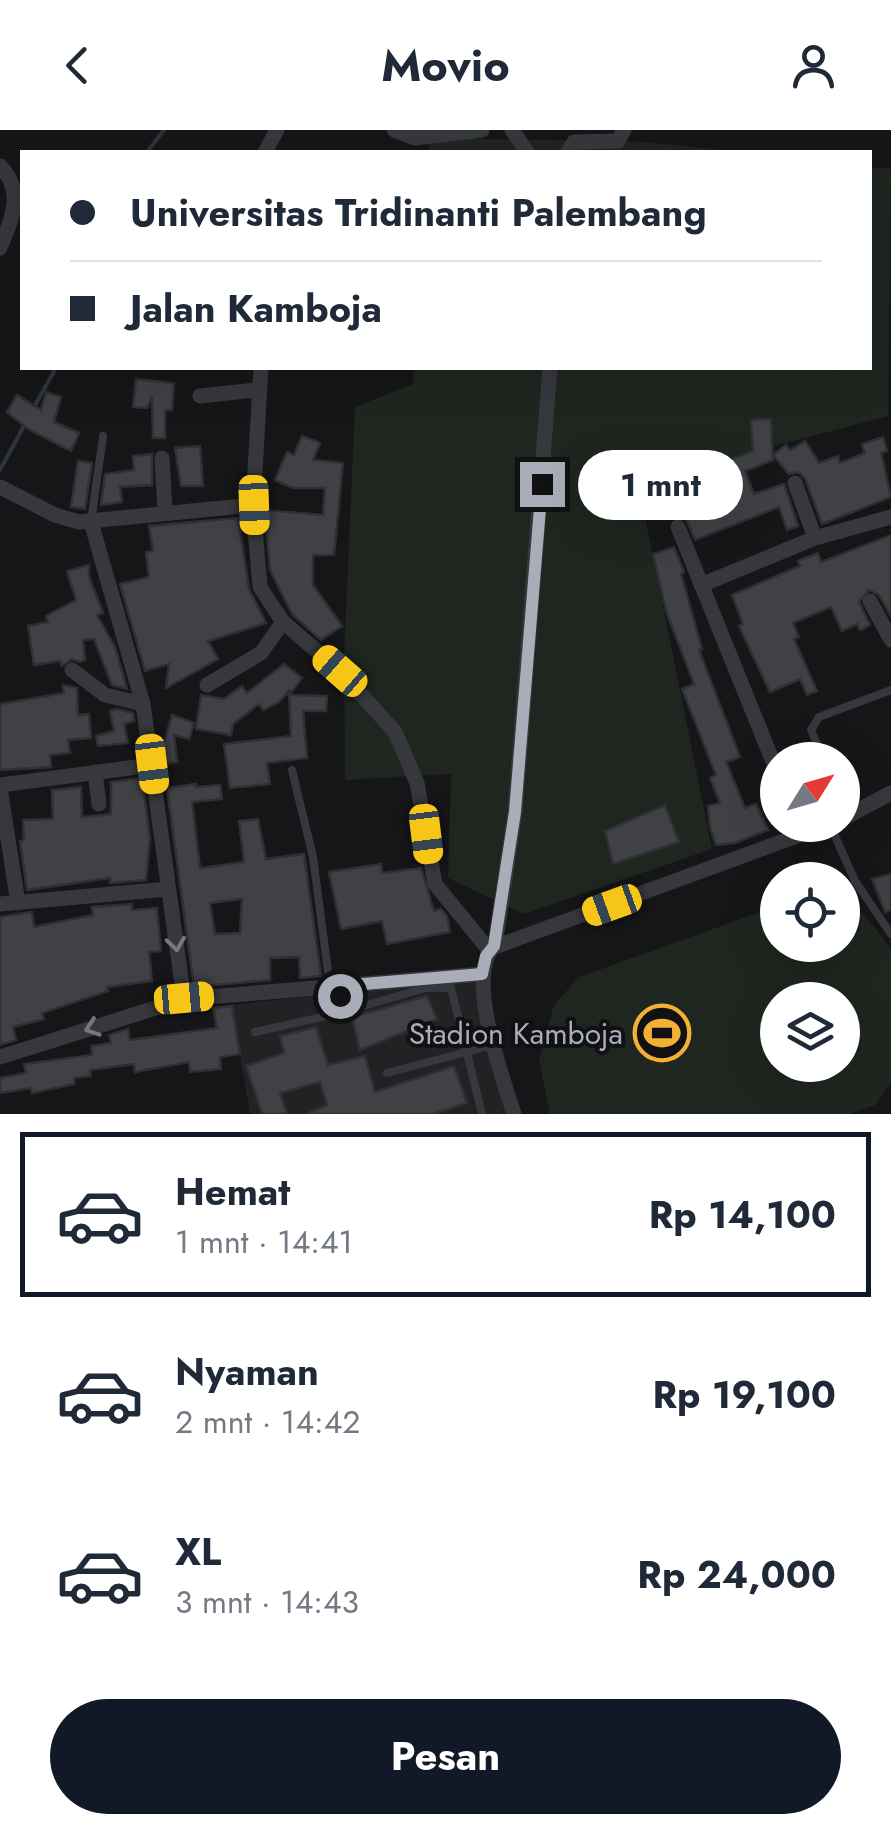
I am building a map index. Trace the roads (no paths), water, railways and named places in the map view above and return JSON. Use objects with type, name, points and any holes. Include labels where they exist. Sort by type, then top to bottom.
[{"type":"street","points":[[394,130],[415,138],[482,130]]},
{"type":"street","points":[[569,150],[574,142],[618,140],[624,130]]},
{"type":"street","points":[[0,166],[14,187],[18,216],[0,248]]},
{"type":"street","points":[[261,370],[256,390],[254,505],[258,576],[265,598],[283,622],[340,671],[395,732],[417,782],[435,884],[492,948]]},
{"type":"street","points":[[514,1114],[493,1046],[482,974],[492,948],[515,812],[550,370]]},
{"type":"street","points":[[200,396],[256,390]]},
{"type":"street","points":[[162,458],[164,510]]},
{"type":"street","points":[[795,483],[815,538]]},
{"type":"street","points":[[0,487],[62,518],[91,522],[164,510],[254,505]]},
{"type":"street","points":[[701,585],[815,538],[891,518]]},
{"type":"street","points":[[91,522],[143,704],[184,998]]},
{"type":"street","points":[[678,527],[765,742]]},
{"type":"street","points":[[870,602],[891,640]]},
{"type":"street","points":[[207,686],[261,653],[283,622]]},
{"type":"street","points":[[72,670],[104,696],[143,704]]},
{"type":"street","points":[[18,904],[0,786],[152,764]]},
{"type":"street","points":[[95,772],[99,804]]},
{"type":"street","points":[[860,811],[891,794]]},
{"type":"street","points":[[492,948],[769,842]]},
{"type":"street","points":[[0,904],[168,889]]},
{"type":"street","points":[[0,1057],[184,998],[482,974]]},
{"type":"lane","points":[[91,522],[103,436]]},
{"type":"lane","points":[[816,742],[811,730],[819,718],[891,690]]},
{"type":"lane","points":[[292,770],[313,856],[340,1013]]},
{"type":"lane","points":[[836,842],[855,880],[891,934]]},
{"type":"lane","points":[[255,1032],[425,988],[451,988],[469,1051],[471,1083],[482,1114]]},
{"type":"lane","points":[[388,1073],[493,1046]]},
{"type":"waterway","points":[[149,150],[164,130]]},
{"type":"waterway","points":[[34,407],[55,370]]},
{"type":"waterway","points":[[0,470],[25,424]]},
{"type":"place","name":"Stadion Kamboja","points":[[662,1033]]}]
